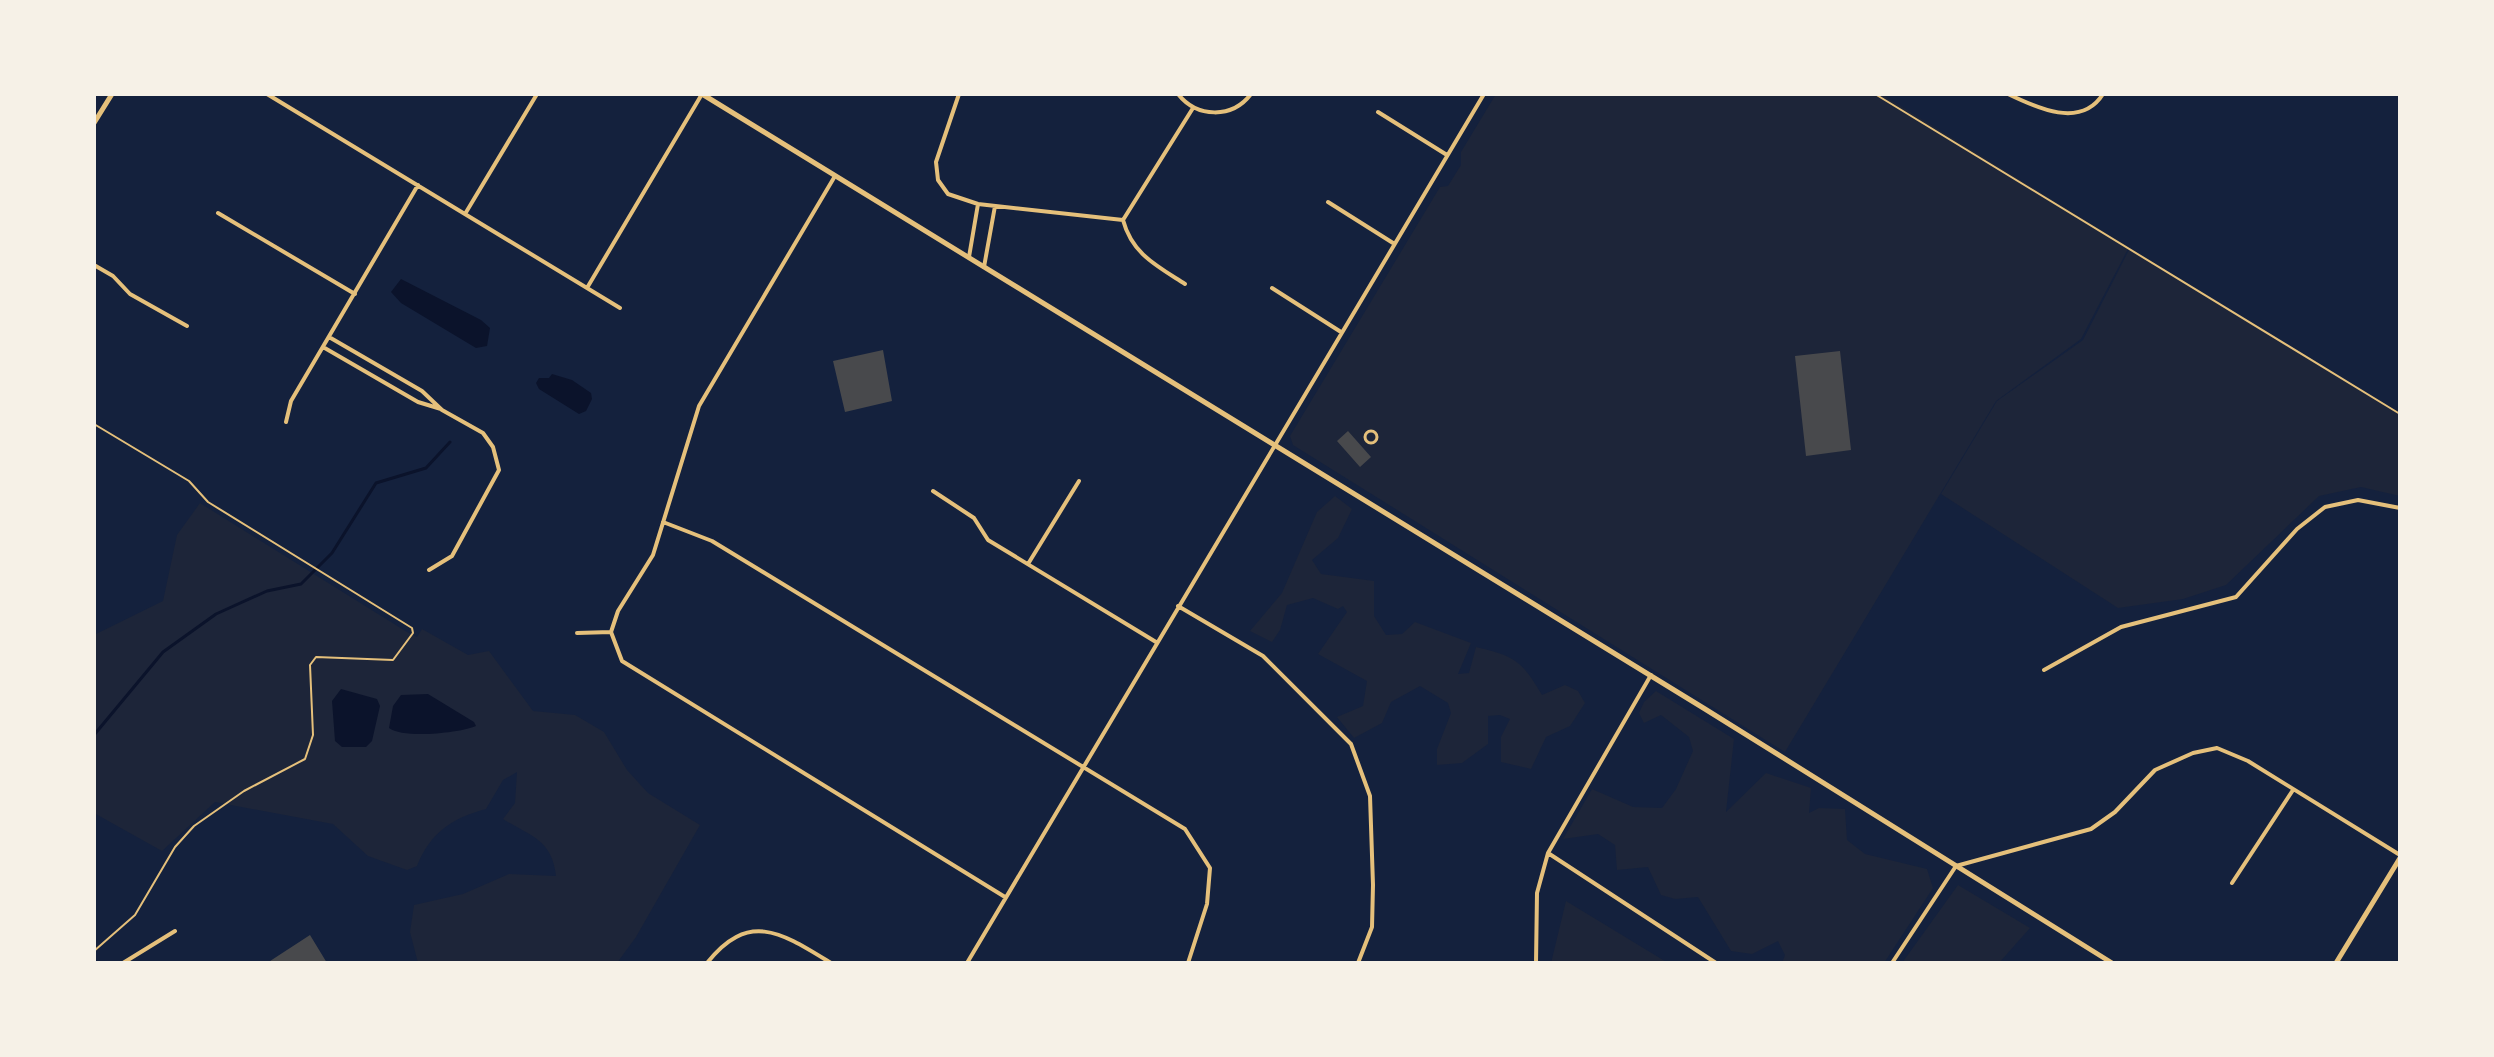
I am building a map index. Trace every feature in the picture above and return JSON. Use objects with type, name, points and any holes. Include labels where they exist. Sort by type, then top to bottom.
[{"type":"street","points":[[94,123],[112,94]]},
{"type":"street","points":[[267,94],[620,308]]},
{"type":"street","points":[[465,214],[537,94]]},
{"type":"street","points":[[587,288],[702,94],[1651,675],[2112,963]]},
{"type":"street","points":[[959,94],[936,162],[938,180],[948,194],[978,204],[1123,220]]},
{"type":"street","points":[[1178,94],[1193,108],[1220,113],[1234,109],[1251,94]]},
{"type":"street","points":[[967,963],[1484,94]]},
{"type":"street","points":[[2008,94],[2037,109],[2064,115],[2096,104],[2103,94]]},
{"type":"street","points":[[1185,284],[1148,261],[1129,242],[1123,220],[1193,108]]},
{"type":"street","points":[[1378,112],[1447,155]]},
{"type":"street","points":[[835,176],[699,406],[653,555],[618,611],[611,632],[622,661],[1005,897]]},
{"type":"street","points":[[286,422],[291,401],[418,185]]},
{"type":"street","points":[[1328,202],[1393,243]]},
{"type":"street","points":[[969,258],[978,204]]},
{"type":"street","points":[[984,267],[995,206]]},
{"type":"street","points":[[218,213],[355,294]]},
{"type":"street","points":[[94,265],[113,276],[130,294],[187,326]]},
{"type":"street","points":[[1272,288],[1341,332]]},
{"type":"street","points":[[329,337],[422,391],[442,410]]},
{"type":"street","points":[[323,347],[418,402],[442,410],[483,433],[493,447],[499,470],[452,556],[429,570]]},
{"type":"street","points":[[1028,564],[1079,481]]},
{"type":"street","points":[[933,491],[974,518],[988,540],[1156,642]]},
{"type":"street","points":[[2044,670],[2121,627],[2236,597],[2297,529],[2325,507],[2358,500],[2400,508]]},
{"type":"street","points":[[663,522],[712,541],[1185,829],[1210,868],[1207,904],[1188,963]]},
{"type":"street","points":[[1178,606],[1263,656],[1351,744],[1370,796],[1373,885],[1372,927],[1358,963]]},
{"type":"street","points":[[577,633],[611,632]]},
{"type":"street","points":[[1536,963],[1537,893],[1548,853],[1651,675]]},
{"type":"street","points":[[1892,963],[1956,866],[2091,829],[2115,812],[2155,770],[2193,753],[2217,748],[2248,761],[2400,856],[2336,963]]},
{"type":"street","points":[[2232,883],[2293,790]]},
{"type":"street","points":[[1548,853],[1716,963]]},
{"type":"street","points":[[707,963],[725,941],[742,932],[764,930],[793,939],[831,963]]},
{"type":"street","points":[[123,963],[175,931]]},
{"type":"path","points":[[1875,94],[2400,414]]},
{"type":"path","points":[[94,424],[189,481],[208,502],[412,628],[413,633],[393,660],[316,657],[310,665],[313,735],[305,759],[244,791],[194,826],[175,847],[135,915],[94,951]]},
{"type":"shaded area","points":[[1496,94],[1881,94],[2129,247],[2081,339],[1996,401],[1785,752],[1293,445],[1290,436],[1440,187],[1448,186],[1461,165],[1461,152]]},
{"type":"shaded area","points":[[2130,248],[2400,415],[2400,496],[2361,487],[2319,496],[2226,585],[2183,599],[2118,608],[1941,494],[1997,401],[2083,340]]},
{"type":"shaded area","points":[[401,279],[481,320],[490,328],[487,346],[476,348],[401,303],[391,292]]},
{"type":"shaded area","points":[[552,374],[572,380],[591,393],[592,399],[586,411],[579,414],[539,389],[536,383],[539,378],[549,378]]},
{"type":"shaded area","points":[[1335,496],[1352,509],[1338,538],[1312,560],[1321,574],[1374,581],[1374,616],[1386,635],[1402,634],[1415,622],[1471,643],[1458,674],[1469,673],[1476,647],[1509,657],[1523,667],[1542,695],[1565,685],[1578,691],[1585,703],[1570,726],[1546,737],[1531,769],[1501,762],[1501,737],[1510,719],[1500,715],[1488,716],[1488,744],[1462,763],[1437,765],[1437,749],[1451,713],[1448,703],[1420,686],[1391,702],[1382,723],[1354,738],[1337,717],[1363,706],[1367,681],[1318,654],[1347,612],[1343,606],[1338,609],[1313,598],[1287,605],[1280,630],[1272,642],[1250,631],[1282,593],[1317,512]]},
{"type":"shaded area","points":[[200,503],[407,632],[417,637],[422,629],[468,655],[489,651],[533,711],[575,715],[604,732],[627,770],[648,793],[700,825],[636,937],[617,963],[418,963],[410,932],[414,905],[463,894],[509,874],[556,876],[545,846],[503,819],[515,803],[517,772],[503,780],[486,809],[444,828],[428,844],[417,866],[407,870],[368,856],[333,824],[215,802],[162,851],[94,813],[94,635],[163,601],[177,535]]},
{"type":"shaded area","points":[[341,689],[377,699],[380,706],[372,741],[366,747],[342,747],[335,741],[332,701]]},
{"type":"shaded area","points":[[1656,691],[1734,739],[1726,812],[1766,773],[1811,788],[1809,813],[1819,808],[1845,809],[1847,840],[1865,854],[1927,869],[1933,888],[1884,963],[1782,963],[1785,955],[1778,941],[1752,954],[1731,951],[1698,897],[1675,899],[1661,895],[1648,867],[1617,870],[1615,845],[1598,834],[1563,839],[1592,789],[1633,807],[1662,808],[1676,789],[1693,751],[1689,737],[1661,715],[1644,723],[1639,713],[1644,702]]},
{"type":"shaded area","points":[[428,694],[476,726],[432,734],[406,733],[389,728],[393,706],[401,695]]},
{"type":"shaded area","points":[[1958,885],[2030,928],[1999,963],[1902,963]]},
{"type":"shaded area","points":[[1566,901],[1668,963],[1551,963]]},
{"type":"building","points":[[883,350],[892,401],[845,412],[833,361]]},
{"type":"building","points":[[1840,351],[1851,450],[1806,456],[1795,356]]},
{"type":"building","points":[[1348,431],[1371,457],[1360,467],[1337,441]]},
{"type":"building","points":[[310,935],[327,963],[267,963]]},
{"type":"waterway","points":[[94,735],[163,652],[216,614],[267,591],[301,584],[332,553],[376,483],[426,468],[450,442]]}]
